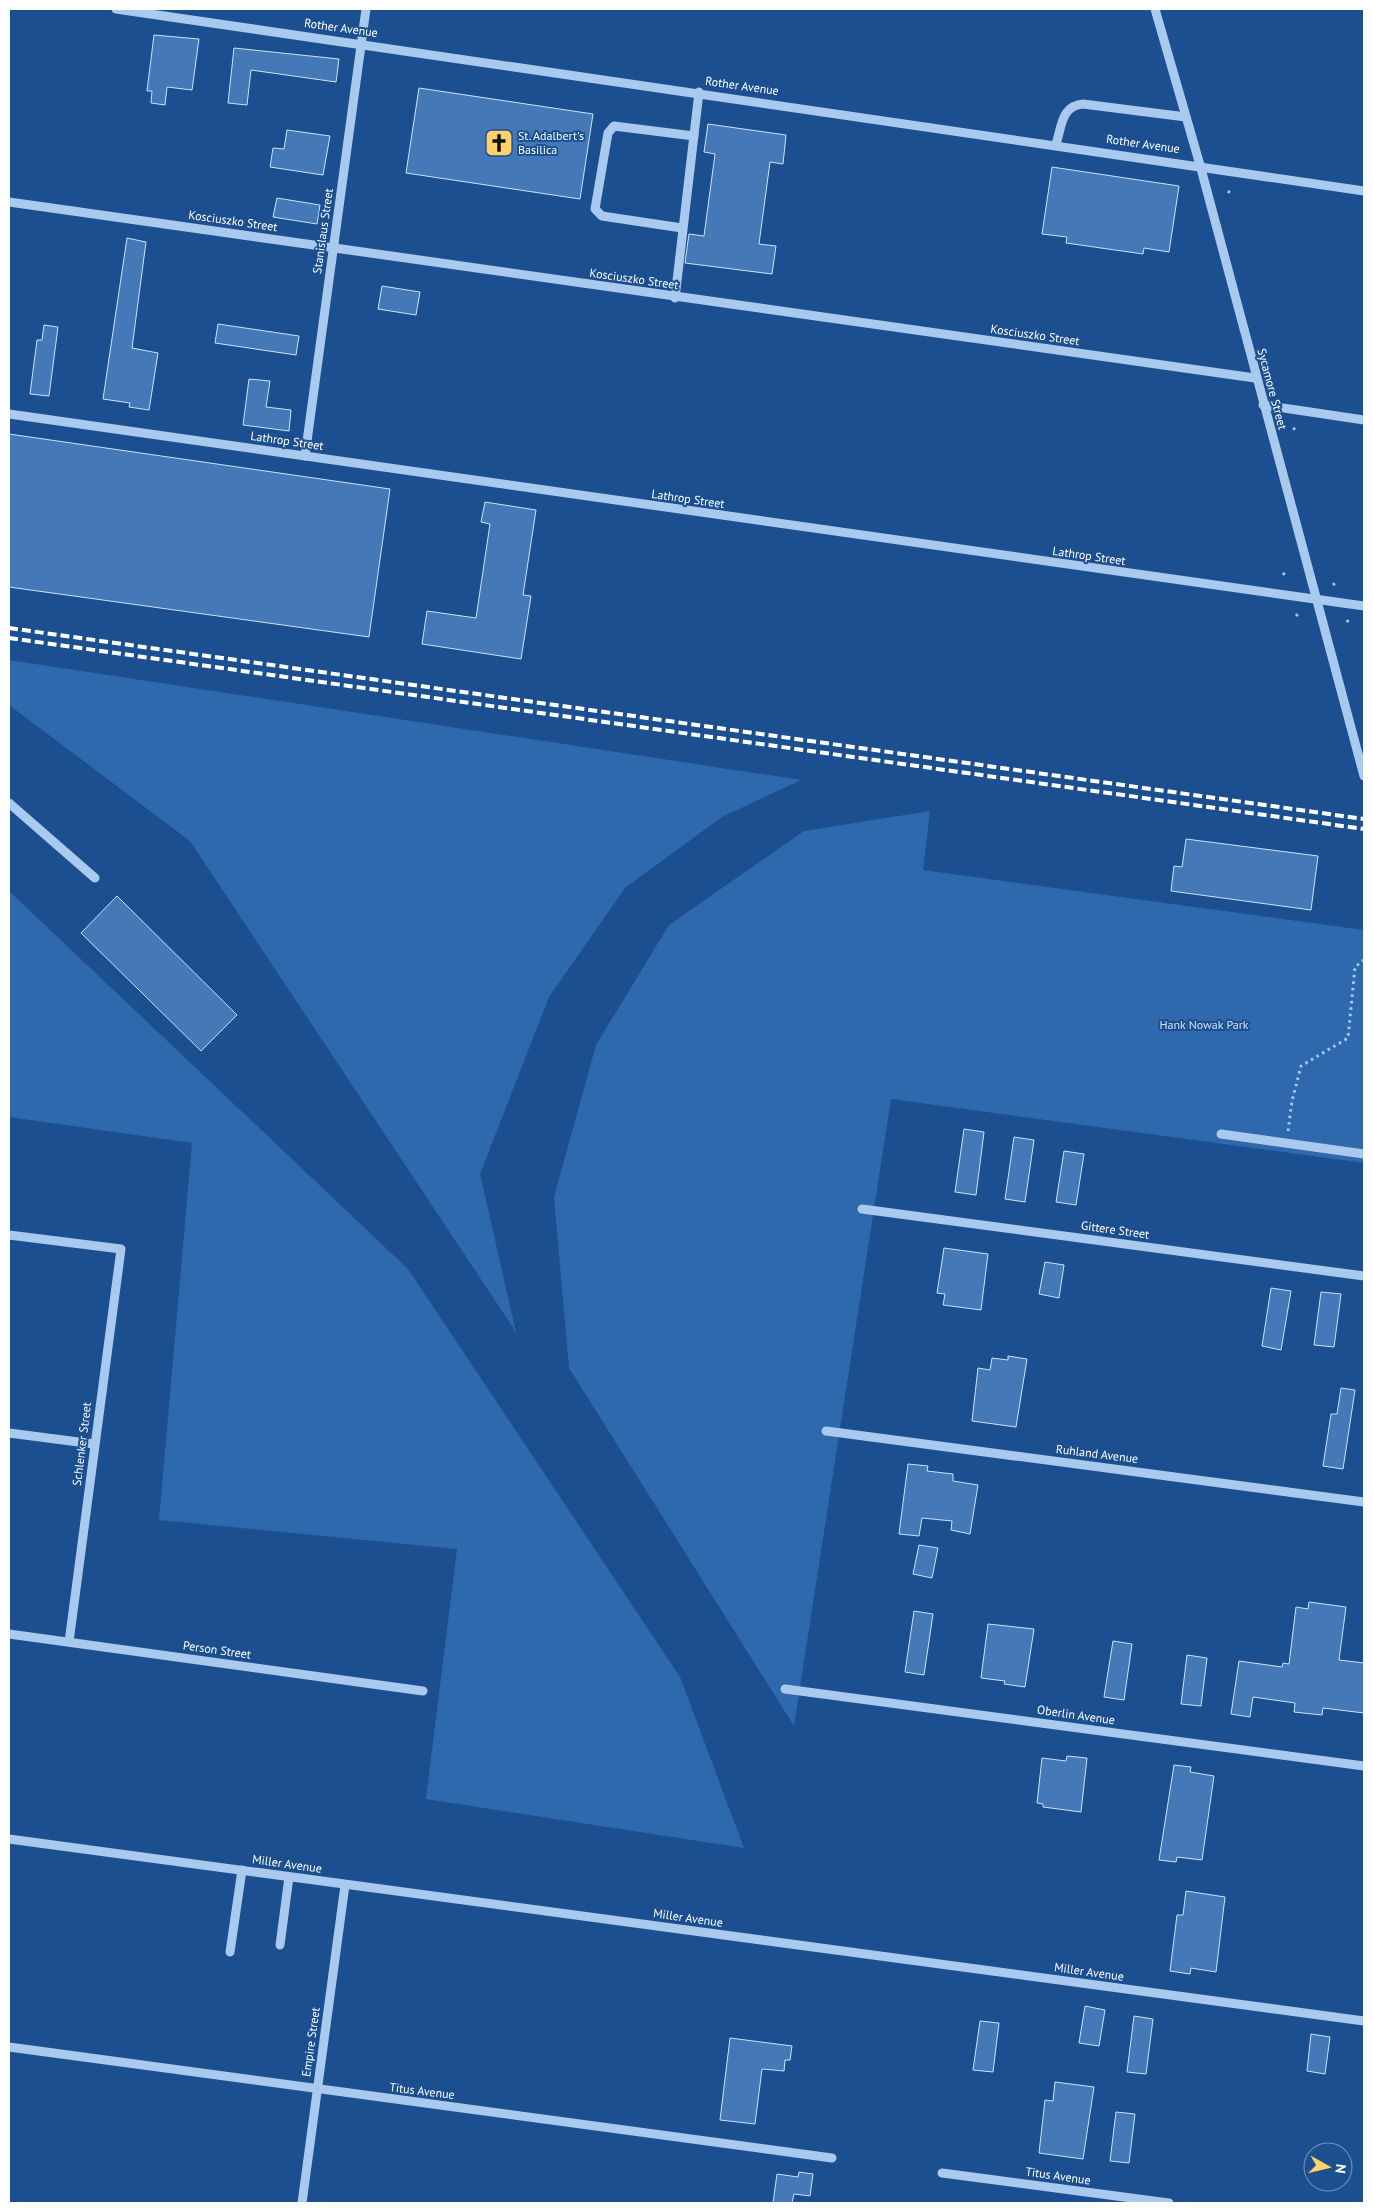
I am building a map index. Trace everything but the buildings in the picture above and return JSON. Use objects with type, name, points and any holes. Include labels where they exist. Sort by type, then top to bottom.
[{"type":"street","name":"Rother Avenue","points":[[116,9],[1056,144],[1364,191]]},
{"type":"street","name":"Stanislaus Street","points":[[306,456],[366,9]]},
{"type":"street","name":"Sycamore Street","points":[[1155,9],[1200,165],[1255,378],[1364,776]]},
{"type":"street","points":[[675,298],[699,92]]},
{"type":"street","points":[[1056,144],[1066,111],[1075,105],[1083,104],[1186,117]]},
{"type":"street","points":[[682,228],[602,216],[595,209],[608,133],[614,126],[694,136]]},
{"type":"street","name":"Kosciuszko Street","points":[[9,202],[675,298],[1255,378]]},
{"type":"street","points":[[1263,405],[1364,420]]},
{"type":"street","name":"Lathrop Street","points":[[9,414],[1364,606]]},
{"type":"street","points":[[9,803],[95,878]]},
{"type":"street","points":[[1221,1134],[1364,1154]]},
{"type":"street","name":"Gittere Street","points":[[862,1209],[1364,1276]]},
{"type":"street","name":"Schlenker Street","points":[[9,1234],[121,1249],[69,1642]]},
{"type":"street","name":"Ruhland Avenue","points":[[826,1431],[1364,1502]]},
{"type":"street","points":[[9,1432],[94,1444]]},
{"type":"street","name":"Person Street","points":[[9,1634],[423,1691]]},
{"type":"street","name":"Oberlin Avenue","points":[[785,1689],[1364,1766]]},
{"type":"street","name":"Miller Avenue","points":[[9,1839],[1364,2021]]},
{"type":"street","points":[[230,1952],[242,1870]]},
{"type":"street","points":[[280,1945],[289,1877]]},
{"type":"street","name":"Empire Street","points":[[302,2203],[345,1884]]},
{"type":"street","name":"Titus Avenue","points":[[9,2048],[832,2158]]},
{"type":"street","name":"Titus Avenue","points":[[942,2173],[1169,2203]]},
{"type":"path","points":[[1334,585],[1337,581]]},
{"type":"path","points":[[1287,1143],[1292,1101],[1301,1066],[1348,1038],[1354,967],[1364,960]]},
{"type":"green space","points":[[9,660],[801,780],[722,817],[625,888],[549,997],[480,1174],[516,1332],[190,841],[9,705]]},
{"type":"green space","name":"Hank Nowak Park","points":[[930,811],[923,870],[1364,930],[1364,1163],[891,1099],[794,1726],[569,1368],[554,1197],[596,1045],[669,925],[804,831]]},
{"type":"green space","points":[[9,891],[408,1269],[680,1677],[744,1848],[426,1799],[457,1549],[159,1520],[192,1143],[9,1117]]},
{"type":"railway","points":[[9,628],[1364,819]]},
{"type":"railway","points":[[9,638],[1364,829]]},
{"type":"place","name":"St. Adalbert's Basilica","points":[[499,143]]}]
